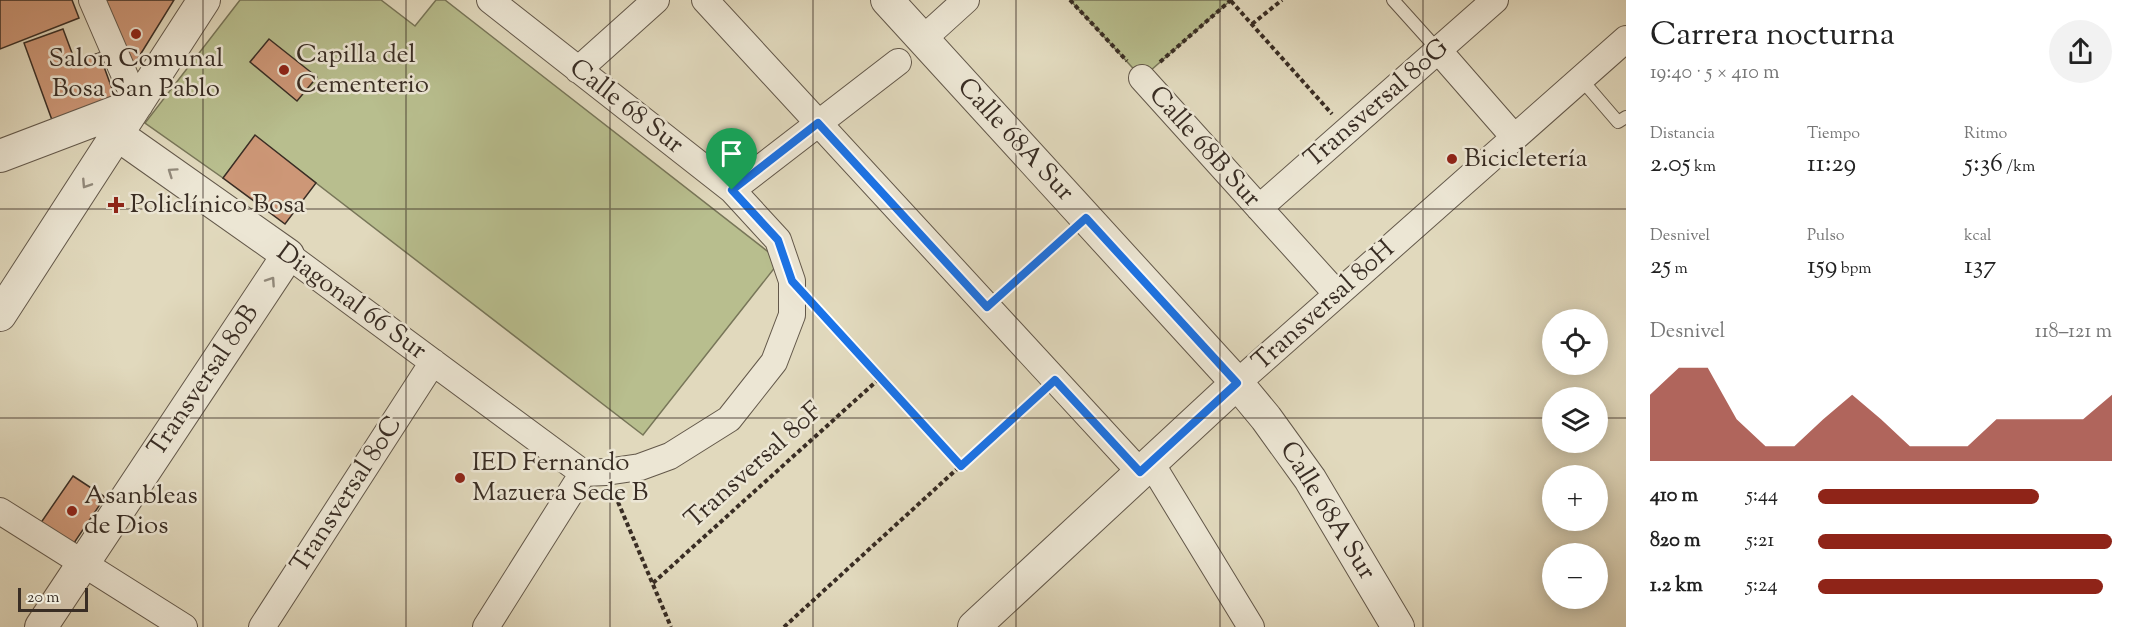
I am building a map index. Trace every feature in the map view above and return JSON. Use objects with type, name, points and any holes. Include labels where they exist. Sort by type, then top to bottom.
[{"type":"street","points":[[92,0],[137,104]]},
{"type":"street","points":[[0,315],[204,0]]},
{"type":"street","name":"Calle 68 Sur","points":[[490,0],[732,190],[778,240],[792,281],[792,315],[774,362],[729,418],[670,456],[640,467],[594,473]]},
{"type":"street","points":[[578,70],[656,0]]},
{"type":"street","points":[[705,0],[1055,380],[1146,468],[1251,627]]},
{"type":"street","name":"Calle 68A Sur","points":[[887,0],[1237,383],[1310,479],[1398,627]]},
{"type":"street","points":[[923,39],[966,0]]},
{"type":"street","name":"Transversal 80G","points":[[1259,208],[1495,0]]},
{"type":"street","name":"Transversal 80H","points":[[974,627],[1237,383],[1626,39]]},
{"type":"street","points":[[1437,50],[1514,137]]},
{"type":"street","points":[[732,190],[898,62]]},
{"type":"street","name":"Calle 68B Sur","points":[[1142,78],[1336,294]]},
{"type":"street","points":[[0,156],[137,104]]},
{"type":"street","name":"Diagonal 66 Sur","points":[[118,135],[288,255],[433,362],[594,473]]},
{"type":"street","name":"Transversal 80B","points":[[41,627],[288,255]]},
{"type":"street","name":"Transversal 80C","points":[[262,627],[433,362]]},
{"type":"street","points":[[486,627],[594,473]]},
{"type":"street","points":[[0,512],[184,627]]},
{"type":"lane","points":[[1393,0],[1437,50]]},
{"type":"lane","points":[[1581,79],[1618,122],[1626,117]]},
{"type":"path","name":"Calle 68B Sur","points":[[1070,0],[1142,78]]},
{"type":"path","points":[[1142,78],[1231,0],[1347,130]]},
{"type":"path","points":[[1252,24],[1282,0]]},
{"type":"path","points":[[987,307],[1086,218]]},
{"type":"path","points":[[792,281],[961,466]]},
{"type":"path","name":"Transversal 80F","points":[[653,583],[880,378]]},
{"type":"path","points":[[784,627],[1055,380]]},
{"type":"path","points":[[594,473],[653,583],[671,627]]},
{"type":"green space","points":[[240,0],[381,0],[415,26],[436,0],[445,0],[780,261],[643,435],[255,136],[223,178],[145,123]]},
{"type":"green space","points":[[1070,0],[1231,0],[1142,78]]},
{"type":"building","points":[[0,0],[72,0],[79,18],[0,49]]},
{"type":"building","name":"Salon Comunal Bosa San Pablo","points":[[104,0],[174,0],[132,68]]},
{"type":"building","points":[[63,29],[75,61],[99,53],[115,97],[52,120],[24,43]]},
{"type":"building","name":"Capilla del Cementerio","points":[[269,39],[317,77],[297,101],[250,62]]},
{"type":"building","points":[[255,135],[316,183],[285,224],[223,178]]},
{"type":"building","name":"Asanbleas de Dios","points":[[73,476],[105,497],[72,546],[40,524]]},
{"type":"place","name":"Salon Comunal Bosa San Pablo","points":[[136,34]]},
{"type":"place","name":"Capilla del Cementerio","points":[[284,70]]},
{"type":"place","name":"Bicicletería","points":[[1452,159]]},
{"type":"place","name":"Policlínico Bosa","points":[[116,205]]},
{"type":"place","name":"IED Fernando Mazuera Sede B","points":[[460,478]]},
{"type":"place","name":"Asanbleas de Dios","points":[[72,511]]},
{"type":"route","points":[[818,123],[987,307],[1086,218],[1237,383],[1140,472],[1055,380],[961,466],[792,281],[778,240],[732,190],[818,123]]}]
